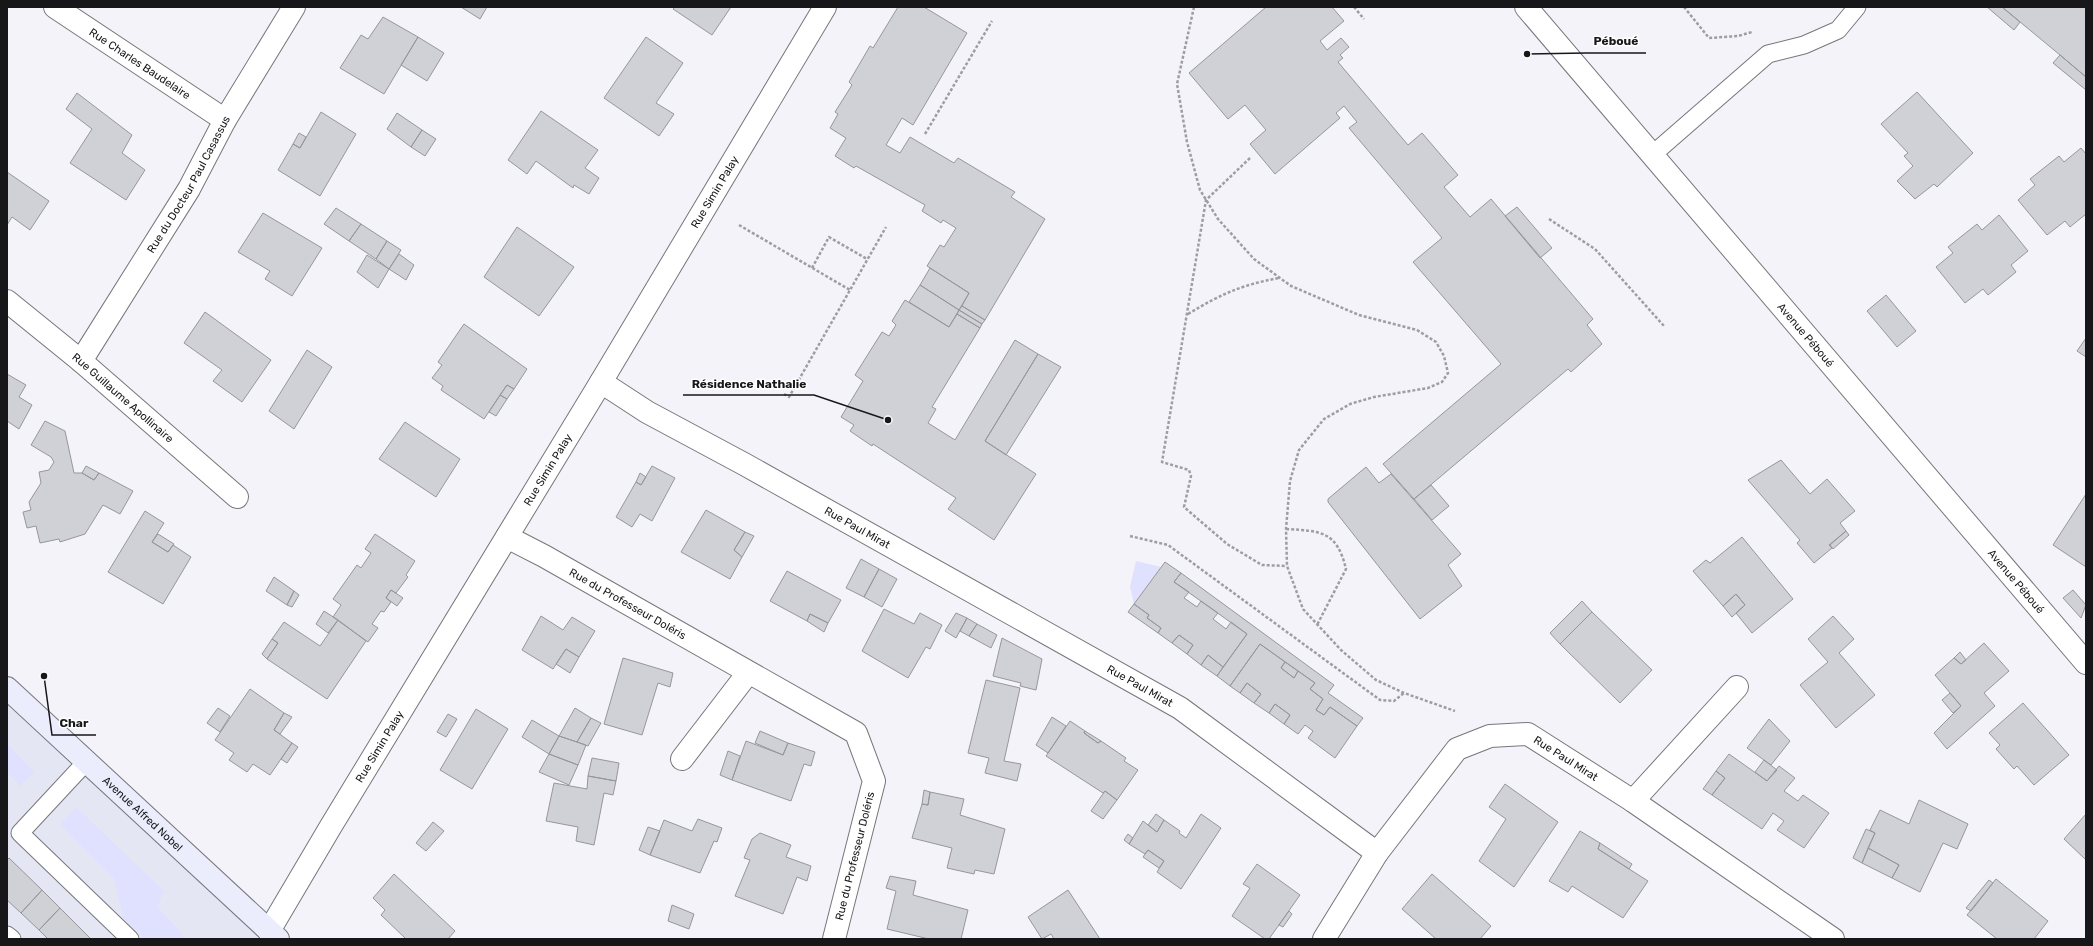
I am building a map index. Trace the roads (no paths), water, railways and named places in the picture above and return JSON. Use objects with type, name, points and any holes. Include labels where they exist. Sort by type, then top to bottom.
[{"type":"main road","name":"Avenue Alfred Nobel","points":[[7,688],[270,936]]},
{"type":"street","name":"Rue Charles Baudelaire","points":[[55,7],[225,120]]},
{"type":"street","name":"Rue du Docteur Paul Casassus","points":[[81,361],[189,189],[225,120],[294,7]]},
{"type":"street","name":"Rue Simin Palay","points":[[270,936],[331,826],[601,382],[825,7]]},
{"type":"street","name":"Avenue Péboué","points":[[1526,7],[2086,662]]},
{"type":"street","name":"Rue Guillaume Apollinaire","points":[[7,301],[81,361],[237,497]]},
{"type":"street","name":"Rue Paul Mirat","points":[[601,382],[647,412],[744,464],[1180,708],[1376,854],[1457,748],[1490,736],[1528,734],[1633,801],[1833,939]]},
{"type":"street","name":"Rue du Professeur Doléris","points":[[507,537],[544,556],[856,733],[874,781],[834,939]]},
{"type":"street","points":[[682,759],[748,673]]},
{"type":"street","points":[[1633,801],[1737,687]]},
{"type":"street","points":[[1327,938],[1376,854]]},
{"type":"lane","points":[[1652,155],[1768,54],[1804,45],[1838,30],[1858,7]]},
{"type":"lane","points":[[86,762],[20,833],[130,939]]},
{"type":"lane","points":[[7,935],[12,939]]},
{"type":"place","name":"Péboué","points":[[1527,54]]},
{"type":"place","name":"Résidence Nathalie","points":[[888,420]]},
{"type":"place","name":"Char","points":[[44,676]]}]
